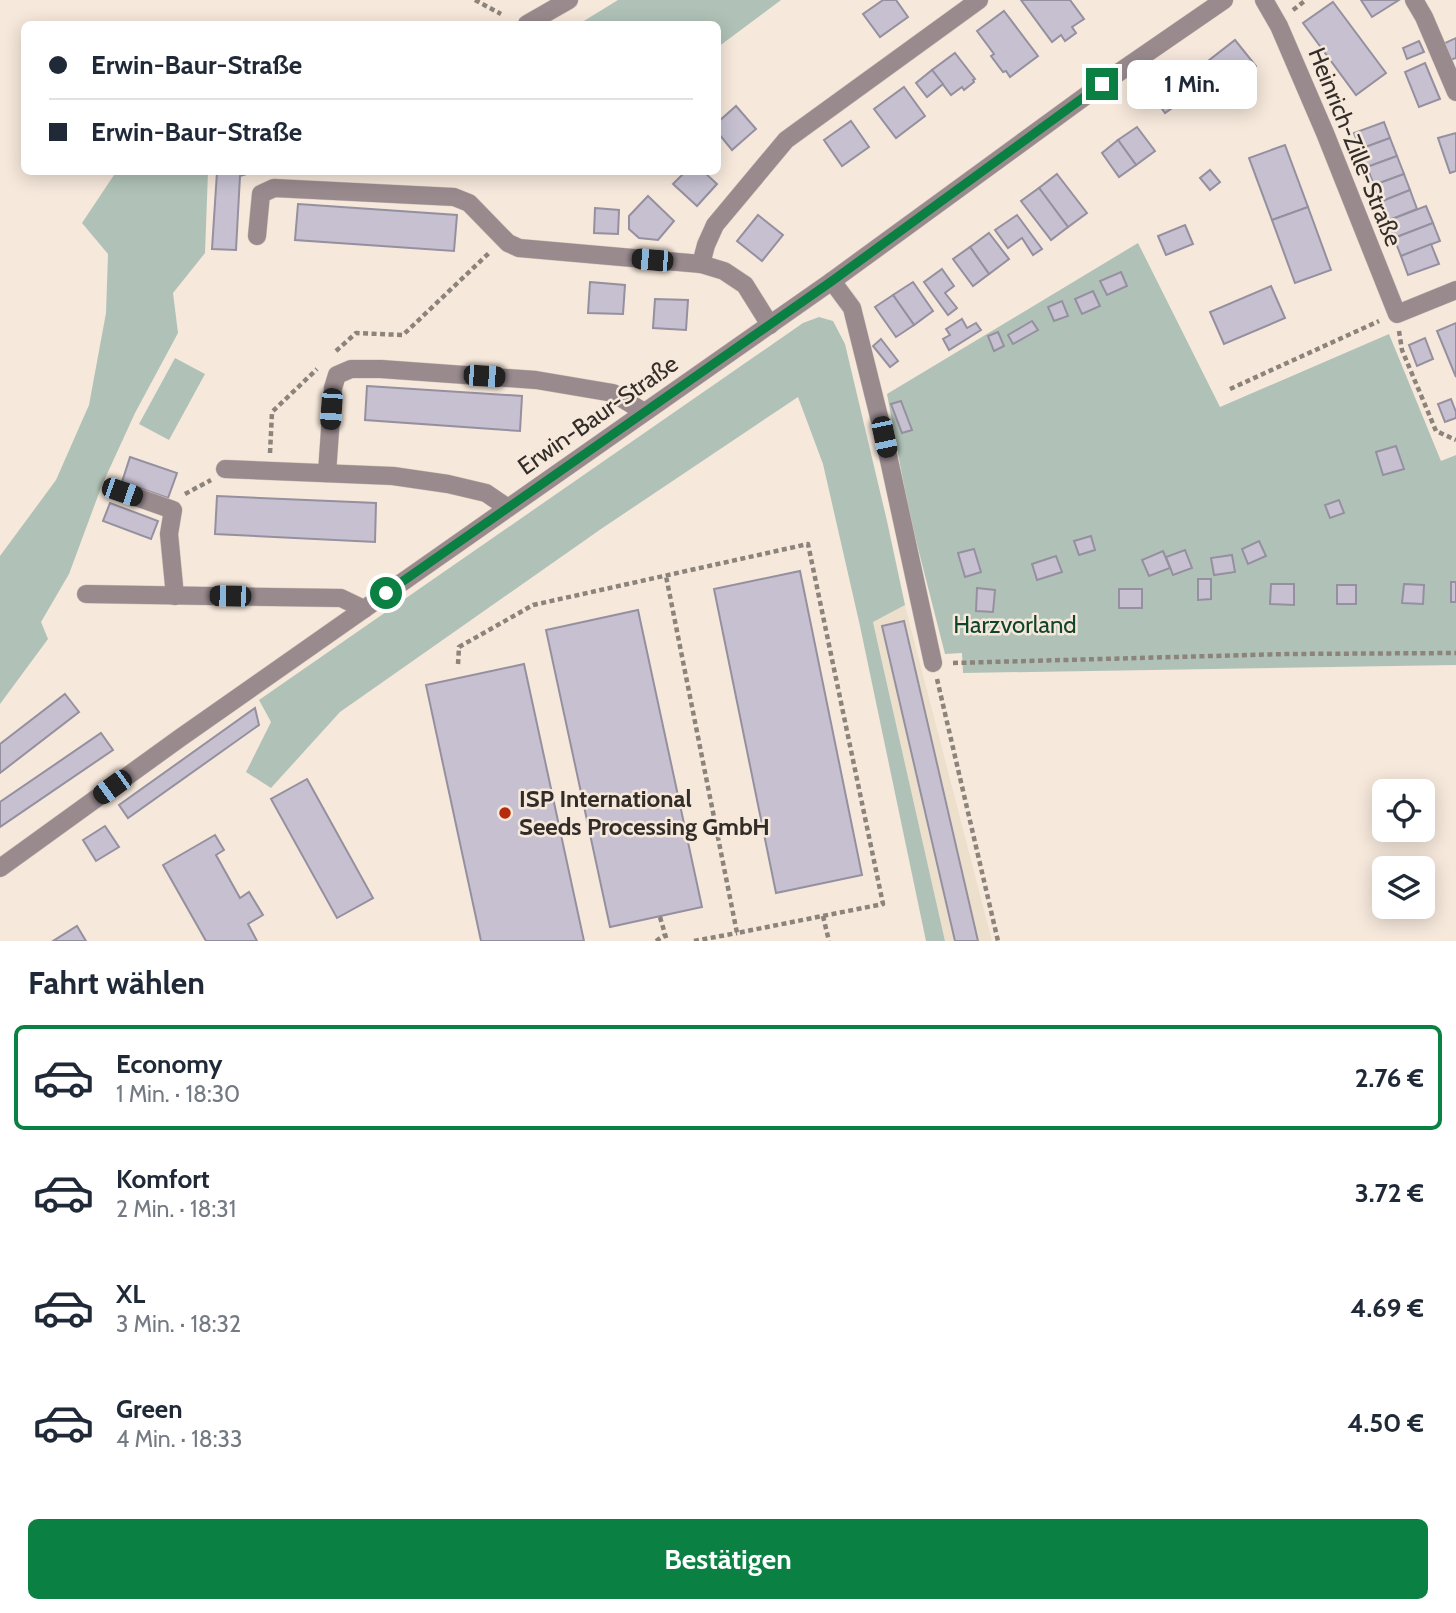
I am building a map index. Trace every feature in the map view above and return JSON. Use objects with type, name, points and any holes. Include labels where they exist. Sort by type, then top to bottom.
[{"type":"street","points":[[532,21],[569,0]]},
{"type":"street","points":[[701,264],[715,225],[786,140],[979,0]]},
{"type":"street","name":"Erwin-Baur-Straße","points":[[0,868],[364,608],[770,325],[1102,84],[1224,0]]},
{"type":"street","name":"Heinrich-Zille-Straße","points":[[1264,0],[1279,26],[1325,133],[1397,314]]},
{"type":"street","points":[[1414,0],[1456,92]]},
{"type":"street","points":[[257,236],[261,194],[274,188],[454,197],[469,204],[503,239],[519,248],[701,264],[724,271],[745,285],[770,325]]},
{"type":"street","points":[[832,281],[852,308],[884,437],[933,663]]},
{"type":"street","points":[[1397,314],[1456,290]]},
{"type":"street","points":[[327,473],[332,388],[337,375],[351,369],[536,380],[613,393],[644,412]]},
{"type":"street","points":[[230,469],[393,475],[486,493],[508,508]]},
{"type":"street","points":[[122,492],[173,510],[169,534],[175,596]]},
{"type":"street","points":[[86,594],[341,598],[364,608]]},
{"type":"path","points":[[475,0],[501,14]]},
{"type":"path","points":[[328,359],[356,333],[403,335],[503,239]]},
{"type":"path","points":[[1230,389],[1397,314],[1402,351],[1436,431],[1456,440]]},
{"type":"path","points":[[269,470],[272,412],[319,368]]},
{"type":"path","points":[[167,508],[173,500],[230,469]]},
{"type":"path","points":[[458,664],[460,647],[533,605],[808,544],[883,904],[694,941]]},
{"type":"path","points":[[666,576],[737,933]]},
{"type":"path","points":[[998,941],[933,663],[1286,654],[1456,653]]},
{"type":"path","points":[[823,916],[829,941]]},
{"type":"path","points":[[660,917],[667,941]]},
{"type":"path","points":[[656,941],[665,935]]},
{"type":"shaded area","points":[[905,605],[992,941],[945,941],[873,621]]},
{"type":"green space","points":[[618,0],[781,0],[721,45],[721,21],[584,21]]},
{"type":"green space","points":[[114,175],[208,175],[205,253],[173,293],[178,333],[135,413],[102,485],[69,574],[41,622],[48,639],[0,704],[0,556],[56,480],[89,405],[106,313],[108,254],[82,223]]},
{"type":"green space","name":"Harzvorland","points":[[1138,243],[1220,407],[1389,334],[1441,461],[1456,455],[1456,665],[963,673],[962,653],[945,654],[909,513],[887,394]]},
{"type":"green space","points":[[819,317],[833,321],[845,344],[905,605],[873,622],[945,941],[926,941],[823,464],[798,397],[601,529],[340,712],[271,788],[246,772],[271,722],[259,700],[803,323]]},
{"type":"green space","points":[[175,358],[205,374],[169,440],[139,424]]},
{"type":"building","points":[[883,0],[896,0],[908,17],[880,37],[863,14]]},
{"type":"building","points":[[1021,0],[1070,0],[1084,19],[1072,27],[1076,33],[1065,41],[1061,35],[1052,42]]},
{"type":"building","points":[[1361,0],[1399,0],[1372,17]]},
{"type":"building","points":[[1333,2],[1386,73],[1356,95],[1303,23]]},
{"type":"building","points":[[1004,11],[1038,56],[1010,77],[991,56],[994,54],[977,31]]},
{"type":"building","points":[[1456,38],[1456,58],[1450,60],[1443,44]]},
{"type":"building","points":[[1235,40],[1256,66],[1206,106],[1185,79]]},
{"type":"building","points":[[1419,41],[1424,52],[1407,59],[1403,48]]},
{"type":"building","points":[[955,53],[975,79],[964,90],[962,87],[951,95],[932,70]]},
{"type":"building","points":[[1425,63],[1440,99],[1419,107],[1405,72]]},
{"type":"building","points":[[932,70],[943,84],[927,97],[916,83]]},
{"type":"building","points":[[904,87],[925,116],[896,138],[874,109]]},
{"type":"building","points":[[1172,87],[1182,101],[1165,113],[1155,99]]},
{"type":"building","points":[[736,106],[756,129],[732,150],[721,137],[721,119]]},
{"type":"building","points":[[851,121],[869,147],[842,166],[824,140]]},
{"type":"building","points":[[1384,122],[1390,138],[1360,149],[1354,133]]},
{"type":"building","points":[[1137,127],[1155,151],[1136,165],[1118,140]]},
{"type":"building","points":[[1456,133],[1456,171],[1450,173],[1438,138]]},
{"type":"building","points":[[1390,138],[1397,156],[1367,167],[1360,149]]},
{"type":"building","points":[[1118,140],[1136,165],[1119,177],[1102,153]]},
{"type":"building","points":[[1285,145],[1308,207],[1272,220],[1249,158]]},
{"type":"building","points":[[1397,156],[1404,174],[1374,185],[1367,167]]},
{"type":"building","points":[[1210,170],[1220,182],[1210,190],[1200,178]]},
{"type":"building","points":[[1057,174],[1087,213],[1068,227],[1039,188]]},
{"type":"building","points":[[1404,174],[1410,190],[1380,202],[1374,185]]},
{"type":"building","points":[[217,175],[243,175],[240,176],[236,250],[212,249]]},
{"type":"building","points":[[682,175],[707,175],[717,184],[697,206],[673,184]]},
{"type":"building","points":[[1039,188],[1068,227],[1051,240],[1021,201]]},
{"type":"building","points":[[1410,190],[1417,209],[1387,221],[1380,202]]},
{"type":"building","points":[[648,196],[674,221],[658,240],[639,238],[629,229],[629,216]]},
{"type":"building","points":[[298,204],[457,215],[454,251],[295,240]]},
{"type":"building","points":[[1426,206],[1433,223],[1394,238],[1387,221]]},
{"type":"building","points":[[1308,207],[1331,270],[1295,283],[1272,220]]},
{"type":"building","points":[[595,208],[619,210],[618,234],[594,233]]},
{"type":"building","points":[[758,215],[783,235],[762,261],[737,241]]},
{"type":"building","points":[[1017,215],[1042,249],[1033,255],[1022,238],[1008,248],[995,230]]},
{"type":"building","points":[[1433,223],[1440,241],[1401,256],[1394,238]]},
{"type":"building","points":[[1185,225],[1193,244],[1166,255],[1158,236]]},
{"type":"building","points":[[989,233],[1009,259],[989,274],[970,247]]},
{"type":"building","points":[[1431,244],[1439,264],[1408,275],[1401,256]]},
{"type":"building","points":[[970,247],[989,274],[973,286],[953,259]]},
{"type":"building","points":[[942,269],[954,286],[945,293],[957,308],[948,315],[924,282]]},
{"type":"building","points":[[1121,272],[1127,286],[1107,295],[1100,281]]},
{"type":"building","points":[[590,282],[625,285],[623,314],[588,313]]},
{"type":"building","points":[[913,282],[933,311],[914,325],[893,295]]},
{"type":"building","points":[[1271,286],[1285,318],[1224,344],[1210,312]]},
{"type":"building","points":[[1093,291],[1100,306],[1082,314],[1075,299]]},
{"type":"building","points":[[893,295],[914,325],[896,337],[875,307]]},
{"type":"building","points":[[655,299],[688,300],[686,330],[653,328]]},
{"type":"building","points":[[1062,301],[1068,316],[1054,321],[1048,307]]},
{"type":"building","points":[[962,319],[967,328],[976,323],[981,330],[949,350],[943,339],[950,335],[946,329]]},
{"type":"building","points":[[1032,321],[1038,330],[1013,344],[1008,335]]},
{"type":"building","points":[[1456,323],[1456,377],[1437,331]]},
{"type":"building","points":[[998,332],[1004,346],[994,351],[988,336]]},
{"type":"building","points":[[1425,338],[1433,359],[1417,366],[1409,345]]},
{"type":"building","points":[[881,339],[898,361],[890,367],[873,346]]},
{"type":"building","points":[[367,386],[522,396],[520,431],[365,420]]},
{"type":"building","points":[[1451,399],[1456,418],[1445,422],[1438,404]]},
{"type":"building","points":[[901,401],[912,430],[902,433],[891,404]]},
{"type":"building","points":[[1396,446],[1404,469],[1383,475],[1376,452]]},
{"type":"building","points":[[130,457],[177,473],[168,498],[122,482]]},
{"type":"building","points":[[217,496],[376,503],[375,542],[215,534]]},
{"type":"building","points":[[1339,500],[1344,513],[1330,518],[1325,505]]},
{"type":"building","points":[[110,503],[158,521],[151,539],[103,521]]},
{"type":"building","points":[[1091,536],[1095,550],[1079,555],[1074,541]]},
{"type":"building","points":[[1259,541],[1266,556],[1248,564],[1242,549]]},
{"type":"building","points":[[974,549],[981,572],[965,577],[958,553]]},
{"type":"building","points":[[1185,550],[1192,568],[1173,575],[1166,557]]},
{"type":"building","points":[[1163,551],[1170,568],[1149,576],[1142,560]]},
{"type":"building","points":[[1232,555],[1235,572],[1214,575],[1211,558]]},
{"type":"building","points":[[1056,556],[1062,572],[1037,580],[1032,564]]},
{"type":"building","points":[[800,571],[862,875],[776,893],[714,589]]},
{"type":"building","points":[[1198,579],[1211,579],[1211,599],[1198,600]]},
{"type":"building","points":[[1451,582],[1456,582],[1456,602],[1451,602]]},
{"type":"building","points":[[1271,584],[1294,584],[1294,605],[1270,604]]},
{"type":"building","points":[[1404,584],[1424,585],[1423,604],[1402,603]]},
{"type":"building","points":[[1337,585],[1356,585],[1356,604],[1337,604]]},
{"type":"building","points":[[977,588],[995,590],[993,612],[976,611]]},
{"type":"building","points":[[1119,589],[1142,589],[1142,608],[1119,608]]},
{"type":"building","points":[[638,610],[702,907],[610,927],[546,630]]},
{"type":"building","points":[[904,621],[978,941],[955,941],[882,626]]},
{"type":"building","name":"ISP International Seeds Processing GmbH","points":[[524,664],[584,941],[481,941],[426,685]]},
{"type":"building","points":[[65,694],[79,712],[0,773],[0,744]]},
{"type":"building","points":[[255,708],[259,725],[128,818],[119,805]]},
{"type":"building","points":[[101,733],[113,750],[0,827],[0,802]]},
{"type":"building","points":[[307,779],[373,898],[337,918],[271,799]]},
{"type":"building","points":[[105,826],[119,847],[96,861],[83,840]]},
{"type":"building","points":[[215,835],[224,850],[216,855],[240,898],[249,892],[263,915],[248,924],[257,941],[206,941],[163,865]]},
{"type":"building","points":[[77,926],[86,941],[53,941]]},
{"type":"place","name":"ISP International Seeds Processing GmbH","points":[[505,813]]},
{"type":"route","points":[[386,593],[832,281],[1102,84]]}]
